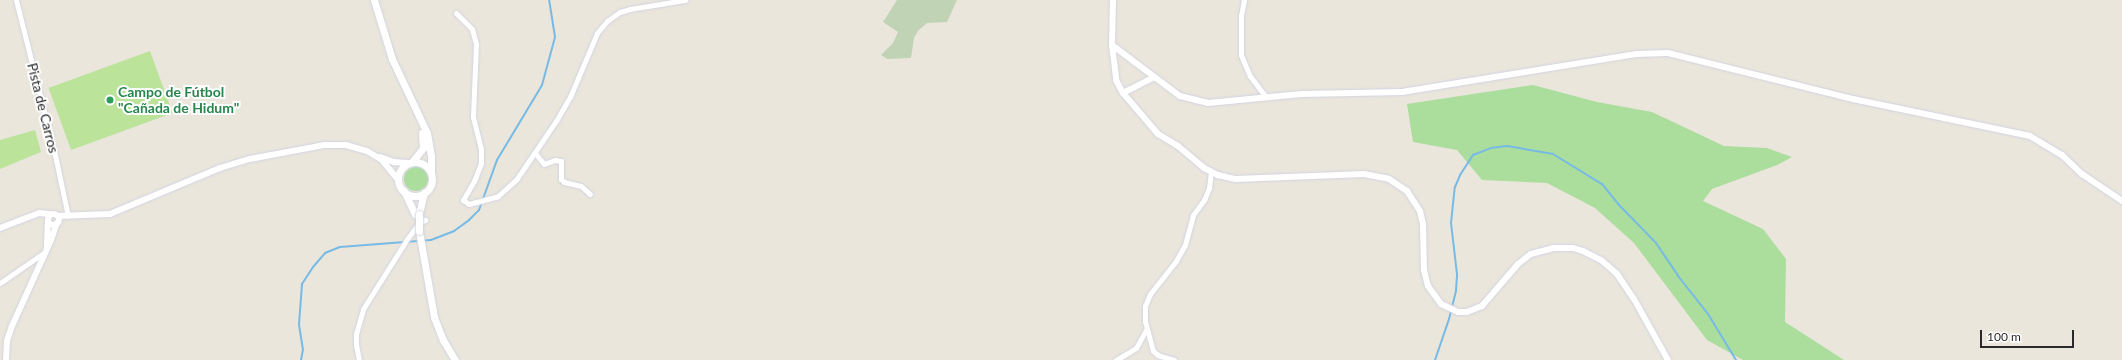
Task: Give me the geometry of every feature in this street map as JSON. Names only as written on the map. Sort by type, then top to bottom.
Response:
[{"type":"main road","points":[[374,0],[392,59],[419,119],[423,134],[422,148],[410,163],[402,169],[399,181],[417,215],[434,317],[443,340],[456,360]]},
{"type":"main road","points":[[417,215],[424,193],[432,183],[429,143],[423,124],[419,119]]},
{"type":"main road","points":[[410,163],[421,162],[431,171]]},
{"type":"main road","points":[[404,191],[416,195],[424,193]]},
{"type":"street","name":"Pista de Carros","points":[[16,0],[55,155],[68,216]]},
{"type":"street","points":[[456,13],[466,21],[472,29],[476,44],[473,117],[480,137],[480,163],[474,181],[463,200],[466,203],[476,203],[492,199],[508,189],[535,153],[570,96],[597,34],[607,22],[620,12],[630,9],[685,0]]},
{"type":"street","points":[[1114,0],[1112,45],[1116,80],[1123,93],[1158,134],[1178,146],[1197,163],[1211,172],[1228,177],[1250,179],[1364,174],[1381,176],[1393,181],[1407,191],[1417,204],[1423,224],[1423,260],[1426,278],[1436,299],[1449,309],[1458,312],[1467,312],[1482,306],[1518,264],[1531,254],[1552,248],[1573,248],[1593,255],[1617,274],[1634,299],[1668,360]]},
{"type":"street","points":[[1244,0],[1241,14],[1242,55],[1250,76],[1266,97]]},
{"type":"street","points":[[1112,45],[1180,96],[1199,102],[1218,103],[1302,94],[1402,92],[1636,54],[1668,53],[1853,99],[2030,136],[2062,156],[2082,174],[2122,201]]},
{"type":"street","points":[[1123,93],[1154,77]]},
{"type":"street","points":[[0,228],[39,213],[48,219],[52,224],[57,220],[68,216],[98,216],[115,213],[220,168],[272,154],[335,144],[357,148],[394,162],[410,163]]},
{"type":"street","points":[[535,153],[544,164],[559,160],[562,165],[561,179],[564,182],[581,186],[590,194]]},
{"type":"street","points":[[377,156],[387,165],[399,181]]},
{"type":"street","points":[[1174,360],[1158,355],[1153,351],[1144,313],[1145,306],[1150,294],[1176,261],[1185,245],[1193,215],[1204,200],[1209,188],[1211,172]]},
{"type":"street","points":[[6,360],[7,341],[12,326],[46,250],[57,220],[55,213],[48,219],[46,250]]},
{"type":"street","points":[[359,360],[356,339],[361,315],[370,297],[406,239],[419,223],[426,220]]},
{"type":"street","points":[[0,283],[46,250]]},
{"type":"street","points":[[1116,360],[1136,348],[1147,329]]},
{"type":"green space","points":[[897,0],[957,0],[947,22],[927,23],[918,31],[914,38],[911,58],[887,59],[881,55],[893,43],[898,32],[883,22]]},
{"type":"green space","name":"Campo de Fútbol \"Cañada de Hidum\"","points":[[150,51],[173,113],[71,150],[49,88]]},
{"type":"green space","points":[[1533,85],[1597,102],[1652,112],[1724,146],[1767,148],[1792,157],[1777,165],[1712,189],[1703,201],[1763,229],[1786,259],[1785,322],[1844,360],[1743,360],[1707,340],[1634,243],[1595,208],[1547,183],[1482,180],[1457,150],[1413,142],[1407,104]]},
{"type":"green space","points":[[35,130],[41,152],[0,169],[0,140]]},
{"type":"green space","points":[[416,167],[425,170],[428,179],[425,188],[416,191],[407,188],[404,179],[407,170]]},
{"type":"waterway","points":[[301,360],[303,350],[299,324],[302,284],[313,267],[325,253],[340,247],[431,240],[454,231],[469,220],[479,210],[497,160],[542,85],[555,37],[549,0]]},
{"type":"waterway","points":[[1435,360],[1449,319],[1456,290],[1457,274],[1451,223],[1455,187],[1460,175],[1473,155],[1491,148],[1507,146],[1553,154],[1602,184],[1618,204],[1656,243],[1678,276],[1708,314],[1736,360]]},
{"type":"place","name":"Campo de Fútbol \"Cañada de Hidum\"","points":[[110,100]]}]
